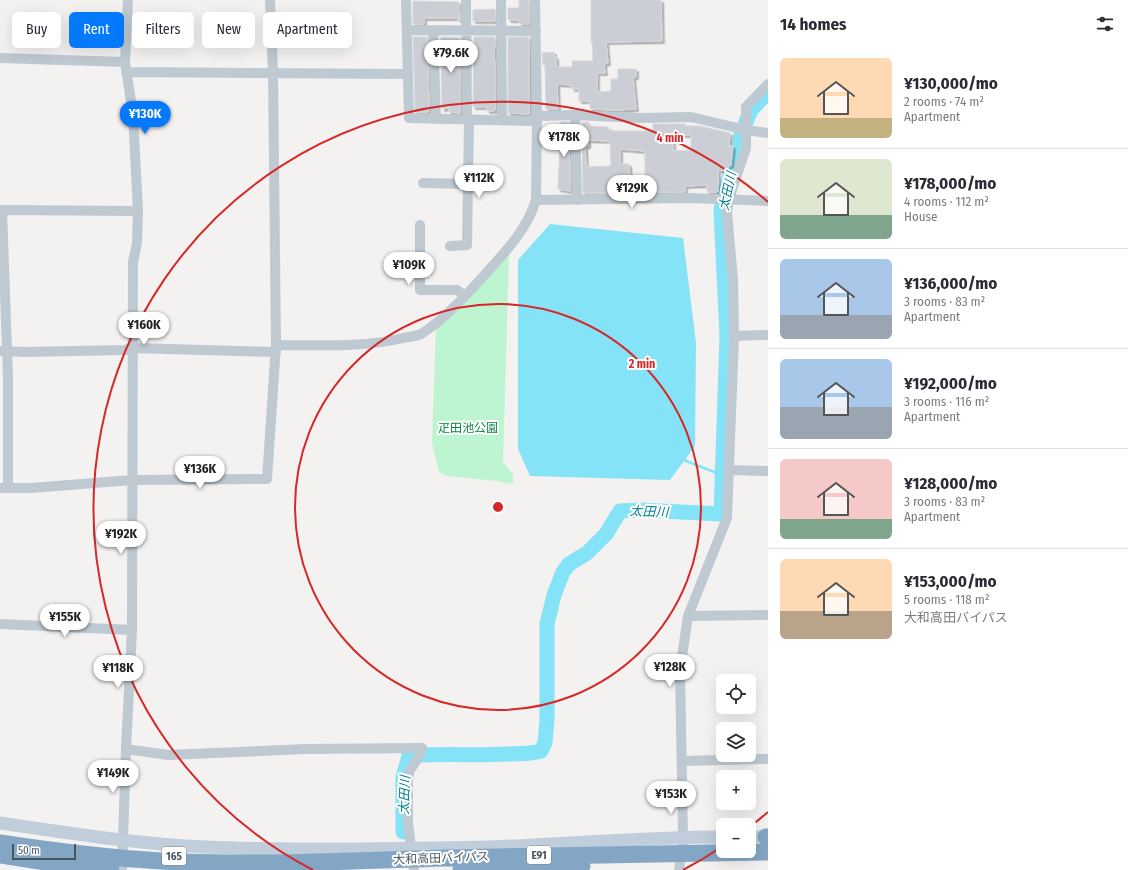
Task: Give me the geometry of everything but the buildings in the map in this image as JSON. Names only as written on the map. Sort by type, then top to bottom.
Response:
[{"type":"highway","name":"165","points":[[0,832],[108,850],[199,858],[309,862]]},
{"type":"highway","name":"大和高田バイパス","points":[[0,843],[43,850],[162,861],[253,863],[585,854],[764,840]]},
{"type":"highway","points":[[0,855],[64,865],[111,870]]},
{"type":"highway","name":"大和高田バイパス","points":[[461,870],[585,866],[768,864]]},
{"type":"street","points":[[122,870],[132,630],[134,262],[138,211],[133,115],[126,67],[128,0]]},
{"type":"street","points":[[138,211],[1,210],[4,351],[4,487],[31,488],[132,480],[267,479],[276,348],[273,73],[270,0]]},
{"type":"street","points":[[406,0],[409,118],[532,121],[537,116],[575,115],[639,118],[691,117],[746,130],[768,133]]},
{"type":"street","points":[[450,246],[467,245],[468,119],[466,0]]},
{"type":"street","points":[[501,0],[502,120]]},
{"type":"street","points":[[4,351],[33,352],[124,350],[133,348],[276,348],[385,342],[419,334],[436,322],[465,296],[508,249],[524,227],[532,212],[536,200],[537,116],[535,0]]},
{"type":"street","points":[[406,30],[536,31]]},
{"type":"street","points":[[433,30],[436,119]]},
{"type":"street","points":[[0,58],[126,67],[273,73],[408,74]]},
{"type":"street","points":[[679,870],[683,837],[680,670],[688,616],[727,518],[734,336],[733,280],[726,212],[746,148],[746,107],[768,84]]},
{"type":"street","points":[[575,115],[577,200]]},
{"type":"street","points":[[423,183],[468,184]]},
{"type":"street","points":[[536,200],[577,200],[602,198],[729,199],[768,201]]},
{"type":"street","points":[[420,225],[420,290],[457,290],[465,296]]},
{"type":"street","points":[[734,336],[768,336]]},
{"type":"street","points":[[729,470],[768,471]]},
{"type":"street","points":[[688,616],[768,615]]},
{"type":"street","points":[[0,624],[132,630]]},
{"type":"street","points":[[126,749],[168,755],[306,749],[422,748],[410,770],[408,778],[408,823],[414,870]]},
{"type":"street","points":[[682,762],[768,759]]},
{"type":"street","points":[[0,822],[123,839],[206,847],[276,849],[491,846],[683,837],[716,837]]},
{"type":"green space","name":"疋田池公園","points":[[509,254],[503,462],[513,474],[513,484],[447,476],[439,472],[432,443],[436,326]]},
{"type":"water","points":[[550,224],[683,238],[696,343],[695,446],[670,480],[530,476],[518,449],[518,260]]},
{"type":"waterway","name":"太田川","points":[[403,832],[403,777],[409,756],[520,754],[541,751],[545,743],[547,720],[547,624],[554,595],[563,572],[569,564],[587,553],[606,534],[620,511],[640,510],[721,514],[727,336],[721,211],[724,194],[740,144],[741,134],[751,110],[768,92]]},
{"type":"waterway","points":[[683,458],[686,461],[722,475],[726,475]]}]
